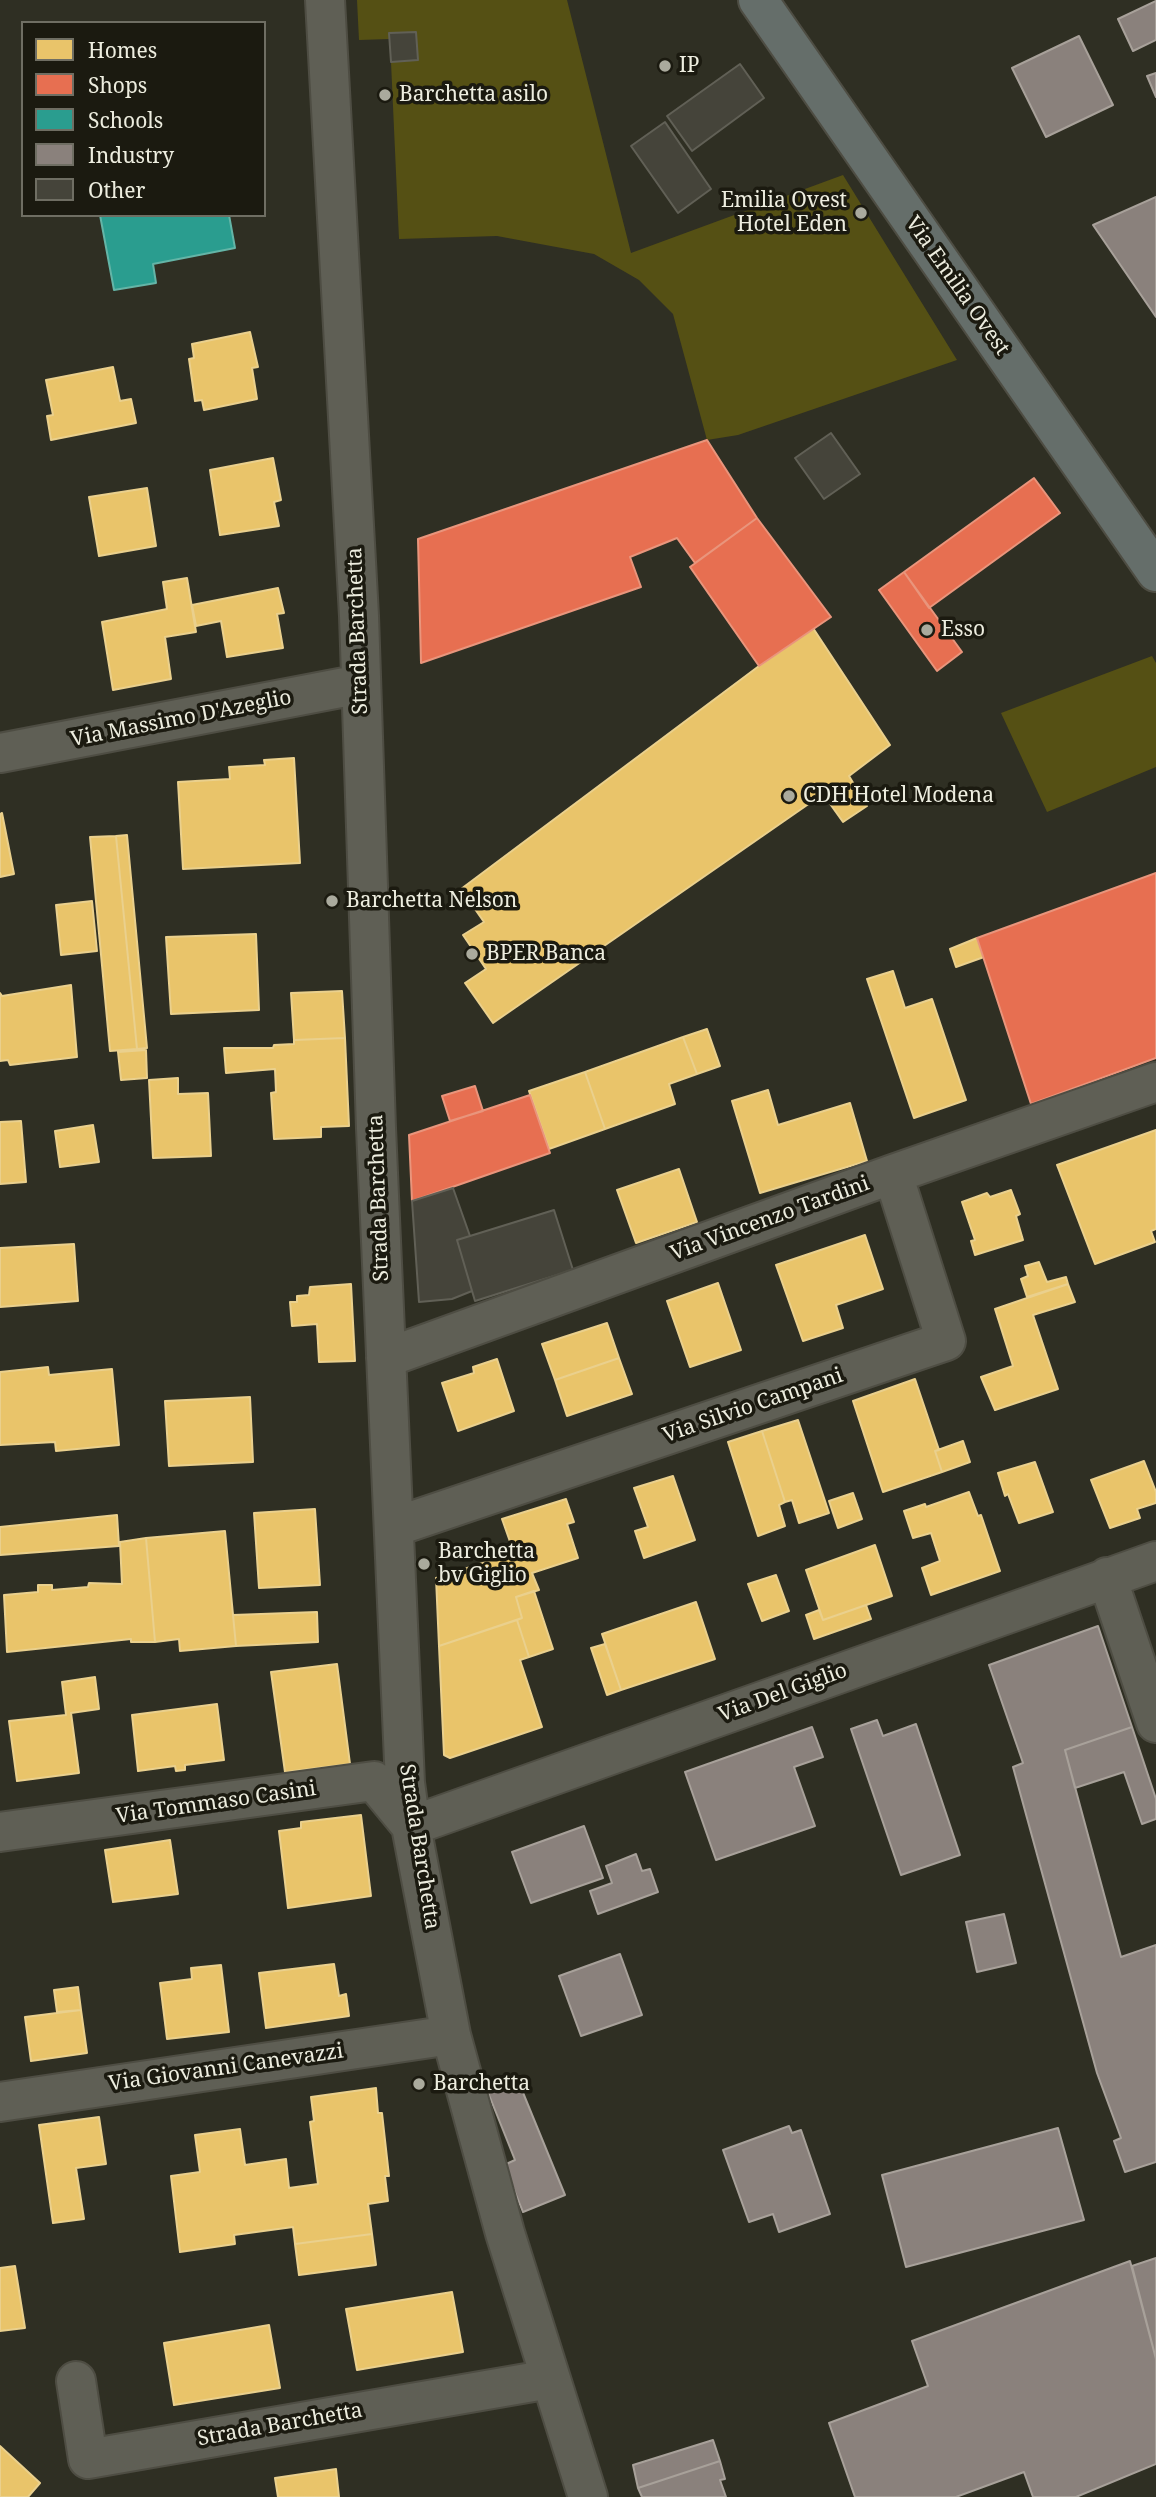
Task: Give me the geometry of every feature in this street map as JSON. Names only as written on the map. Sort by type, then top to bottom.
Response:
[{"type":"main road","name":"Via Emilia Ovest","points":[[758,0],[1156,572]]},
{"type":"street","name":"Strada Barchetta","points":[[325,0],[361,684],[405,1783],[451,2035],[505,2233],[588,2497]]},
{"type":"street","name":"Via Massimo D'Azeglio","points":[[0,753],[361,684]]},
{"type":"street","name":"Via Vincenzo Tardini","points":[[386,1358],[893,1174],[1156,1082]]},
{"type":"street","name":"Via Silvio Campani","points":[[394,1527],[946,1341],[893,1174]]},
{"type":"street","name":"Via Del Giglio","points":[[411,1826],[1156,1561]]},
{"type":"street","points":[[1107,1577],[1156,1723]]},
{"type":"street","name":"Via Tommaso Casini","points":[[0,1832],[374,1782],[411,1826]]},
{"type":"street","name":"Via Giovanni Canevazzi","points":[[0,2102],[451,2035]]},
{"type":"street","name":"Strada Barchetta","points":[[76,2381],[88,2459],[550,2379]]},
{"type":"shaded area","points":[[357,0],[567,0],[631,253],[843,175],[957,360],[738,435],[707,440],[673,314],[639,280],[594,254],[497,236],[399,239],[391,62],[418,60],[389,33],[389,39],[359,40]]},
{"type":"shaded area","points":[[1152,656],[1156,663],[1156,767],[1047,812],[1001,713]]},
{"type":"building: Homes","points":[[250,332],[258,367],[252,368],[257,399],[204,410],[202,400],[195,401],[189,359],[194,358],[192,344]]},
{"type":"building: Homes","points":[[113,367],[120,401],[131,399],[136,423],[51,440],[47,416],[53,415],[46,380]]},
{"type":"building: Homes","points":[[273,458],[281,500],[274,502],[279,526],[220,535],[210,470]]},
{"type":"building: Homes","points":[[147,488],[156,546],[99,556],[89,497]]},
{"type":"building: Homes","points":[[187,578],[196,632],[165,637],[171,679],[113,690],[102,622],[167,609],[163,582]]},
{"type":"building: Homes","points":[[278,588],[284,613],[277,614],[283,648],[227,657],[221,621],[196,626],[192,605]]},
{"type":"building: Homes","points":[[813,628],[890,745],[849,776],[867,806],[843,822],[823,794],[493,1023],[465,983],[486,969],[463,935],[484,922],[461,889]]},
{"type":"building: Homes","points":[[294,758],[300,863],[183,869],[178,782],[230,779],[229,767],[265,765],[264,760]]},
{"type":"building: Homes","points":[[2,813],[14,874],[0,877],[0,814]]},
{"type":"building: Homes","points":[[127,835],[147,1048],[137,1049],[116,836]]},
{"type":"building: Homes","points":[[116,836],[137,1049],[110,1051],[90,837]]},
{"type":"building: Homes","points":[[92,901],[97,951],[61,955],[56,905]]},
{"type":"building: Homes","points":[[256,934],[259,1010],[171,1014],[166,937]]},
{"type":"building: Homes","points":[[977,938],[984,957],[956,967],[950,949]]},
{"type":"building: Homes","points":[[893,971],[905,1008],[932,999],[966,1100],[914,1118],[867,979]]},
{"type":"building: Homes","points":[[71,985],[77,1057],[10,1065],[8,1060],[0,1061],[0,993],[2,996]]},
{"type":"building: Homes","points":[[342,991],[345,1038],[294,1040],[291,993]]},
{"type":"building: Homes","points":[[707,1029],[720,1066],[697,1074],[683,1037]]},
{"type":"building: Homes","points":[[683,1037],[697,1074],[669,1084],[675,1104],[605,1129],[585,1072]]},
{"type":"building: Homes","points":[[345,1038],[349,1126],[321,1127],[321,1137],[274,1139],[271,1093],[276,1092],[275,1069],[226,1073],[224,1048],[273,1048],[274,1045],[294,1044],[294,1040]]},
{"type":"building: Homes","points":[[146,1050],[147,1078],[121,1080],[118,1052]]},
{"type":"building: Homes","points":[[585,1072],[605,1129],[549,1149],[529,1091]]},
{"type":"building: Homes","points":[[178,1078],[178,1094],[208,1093],[211,1156],[153,1158],[149,1080]]},
{"type":"building: Homes","points":[[768,1090],[778,1125],[850,1103],[867,1161],[760,1193],[732,1101]]},
{"type":"building: Homes","points":[[21,1121],[26,1182],[0,1184],[0,1122]]},
{"type":"building: Homes","points":[[93,1125],[99,1162],[60,1167],[55,1131]]},
{"type":"building: Homes","points":[[1156,1130],[1156,1229],[1151,1231],[1155,1242],[1095,1264],[1057,1165]]},
{"type":"building: Homes","points":[[679,1169],[697,1222],[636,1243],[617,1190]]},
{"type":"building: Homes","points":[[1011,1190],[1020,1214],[1016,1216],[1023,1240],[975,1255],[971,1241],[975,1240],[962,1202],[987,1193],[990,1197]]},
{"type":"building: Homes","points":[[865,1235],[883,1289],[836,1305],[843,1328],[803,1341],[776,1265]]},
{"type":"building: Homes","points":[[74,1244],[78,1301],[0,1307],[0,1248]]},
{"type":"building: Homes","points":[[1039,1262],[1047,1282],[1066,1277],[1068,1284],[1027,1297],[1021,1279],[1028,1276],[1025,1266]]},
{"type":"building: Homes","points":[[718,1283],[741,1350],[690,1367],[667,1301]]},
{"type":"building: Homes","points":[[351,1284],[355,1361],[319,1362],[317,1324],[292,1326],[290,1302],[297,1302],[297,1296],[309,1295],[310,1287]]},
{"type":"building: Homes","points":[[1068,1284],[1075,1302],[1033,1315],[1058,1389],[995,1410],[981,1377],[1013,1366],[995,1309]]},
{"type":"building: Homes","points":[[607,1323],[619,1358],[555,1380],[542,1344]]},
{"type":"building: Homes","points":[[619,1358],[632,1394],[567,1416],[555,1380]]},
{"type":"building: Homes","points":[[497,1359],[514,1411],[458,1431],[442,1383],[474,1373],[473,1367]]},
{"type":"building: Homes","points":[[48,1367],[49,1375],[112,1369],[119,1445],[56,1451],[55,1442],[0,1445],[0,1372]]},
{"type":"building: Homes","points":[[915,1379],[939,1450],[935,1451],[942,1472],[883,1492],[853,1401]]},
{"type":"building: Homes","points":[[250,1397],[253,1462],[169,1466],[165,1401]]},
{"type":"building: Homes","points":[[798,1420],[829,1513],[799,1523],[792,1500],[785,1502],[762,1431]]},
{"type":"building: Homes","points":[[762,1431],[785,1502],[779,1505],[785,1526],[758,1536],[728,1442]]},
{"type":"building: Homes","points":[[963,1441],[970,1462],[942,1472],[935,1451]]},
{"type":"building: Homes","points":[[1144,1461],[1156,1492],[1156,1503],[1137,1509],[1140,1518],[1110,1528],[1091,1480]]},
{"type":"building: Homes","points":[[1035,1462],[1053,1512],[1019,1523],[1008,1494],[1005,1496],[998,1473]]},
{"type":"building: Homes","points":[[673,1476],[695,1540],[644,1558],[635,1531],[648,1527],[634,1488]]},
{"type":"building: Homes","points":[[969,1492],[978,1516],[981,1515],[1000,1571],[931,1595],[922,1568],[940,1561],[931,1533],[913,1538],[904,1511],[925,1504],[926,1507]]},
{"type":"building: Homes","points":[[853,1493],[862,1519],[838,1528],[829,1501]]},
{"type":"building: Homes","points":[[566,1499],[574,1522],[567,1524],[578,1558],[532,1573],[539,1590],[516,1597],[522,1618],[439,1646],[436,1578],[514,1553],[502,1519]]},
{"type":"building: Homes","points":[[315,1509],[320,1585],[259,1588],[254,1513]]},
{"type":"building: Homes","points":[[117,1515],[119,1546],[0,1555],[0,1527]]},
{"type":"building: Homes","points":[[225,1531],[236,1646],[180,1651],[179,1639],[155,1642],[146,1538]]},
{"type":"building: Homes","points":[[146,1538],[155,1642],[131,1642],[131,1639],[7,1652],[4,1595],[38,1592],[38,1585],[52,1585],[52,1590],[88,1587],[89,1583],[122,1584],[120,1542]]},
{"type":"building: Homes","points":[[875,1545],[892,1596],[823,1620],[806,1570]]},
{"type":"building: Homes","points":[[776,1575],[789,1611],[762,1621],[748,1584]]},
{"type":"building: Homes","points":[[534,1591],[553,1649],[529,1657],[517,1620],[522,1618],[516,1597]]},
{"type":"building: Homes","points":[[696,1602],[715,1659],[621,1690],[602,1634]]},
{"type":"building: Homes","points":[[866,1605],[871,1619],[814,1639],[806,1615],[819,1610],[823,1620]]},
{"type":"building: Homes","points":[[317,1612],[318,1642],[236,1646],[233,1615]]},
{"type":"building: Homes","points":[[517,1620],[529,1657],[520,1660],[542,1727],[450,1758],[444,1755],[439,1646]]},
{"type":"building: Homes","points":[[605,1644],[621,1690],[607,1695],[591,1648]]},
{"type":"building: Homes","points":[[337,1664],[350,1764],[285,1772],[271,1672]]},
{"type":"building: Homes","points":[[95,1677],[99,1709],[71,1713],[79,1773],[17,1781],[9,1721],[66,1715],[62,1682]]},
{"type":"building: Homes","points":[[217,1704],[224,1760],[185,1765],[185,1770],[176,1771],[175,1766],[138,1771],[132,1715]]},
{"type":"building: Homes","points":[[361,1815],[371,1896],[288,1908],[279,1831],[301,1828],[301,1822]]},
{"type":"building: Homes","points":[[170,1840],[178,1894],[113,1902],[105,1850]]},
{"type":"building: Homes","points":[[334,1964],[339,1996],[346,1994],[349,2016],[266,2028],[259,1973]]},
{"type":"building: Homes","points":[[221,1965],[229,2032],[167,2039],[160,1983],[192,1979],[191,1968]]},
{"type":"building: Homes","points":[[78,1987],[81,2010],[57,2012],[54,1990]]},
{"type":"building: Homes","points":[[81,2010],[87,2053],[31,2061],[25,2017]]},
{"type":"building: Homes","points":[[376,2088],[378,2113],[382,2113],[389,2176],[385,2176],[388,2201],[368,2204],[372,2234],[295,2244],[293,2227],[234,2235],[235,2244],[180,2252],[171,2176],[200,2172],[195,2135],[240,2129],[245,2165],[286,2159],[289,2188],[318,2184],[310,2122],[314,2121],[311,2097]]},
{"type":"building: Homes","points":[[99,2117],[106,2164],[76,2168],[84,2219],[53,2223],[39,2125]]},
{"type":"building: Homes","points":[[372,2234],[376,2265],[299,2275],[295,2244]]},
{"type":"building: Homes","points":[[15,2266],[25,2328],[0,2331],[0,2268]]},
{"type":"building: Homes","points":[[452,2292],[463,2352],[357,2370],[346,2309]]},
{"type":"building: Homes","points":[[269,2325],[280,2388],[174,2405],[164,2343]]},
{"type":"building: Homes","points":[[0,2446],[40,2483],[28,2497],[0,2497]]},
{"type":"building: Homes","points":[[336,2469],[339,2497],[278,2497],[275,2478]]},
{"type":"building: Shops","points":[[707,440],[757,518],[695,563],[677,538],[630,557],[641,587],[421,663],[418,539]]},
{"type":"building: Shops","points":[[1034,478],[1060,513],[929,608],[904,572]]},
{"type":"building: Shops","points":[[757,518],[831,617],[759,666],[690,567]]},
{"type":"building: Shops","name":"Esso","points":[[904,572],[962,652],[937,671],[879,590]]},
{"type":"building: Shops","points":[[1156,873],[1156,1058],[1031,1104],[977,938]]},
{"type":"building: Shops","points":[[475,1086],[483,1111],[450,1121],[442,1096]]},
{"type":"building: Shops","points":[[530,1095],[550,1153],[412,1201],[409,1135]]},
{"type":"building: Schools","points":[[100,217],[229,217],[235,248],[153,264],[156,283],[114,290]]},
{"type":"building: Industry","points":[[1156,1],[1156,40],[1133,51],[1118,19]]},
{"type":"building: Industry","points":[[1079,36],[1113,105],[1046,137],[1012,68]]},
{"type":"building: Industry","points":[[1156,73],[1156,97],[1147,76]]},
{"type":"building: Industry","points":[[1156,197],[1156,317],[1093,225]]},
{"type":"building: Industry","points":[[1098,1626],[1132,1727],[1065,1750],[1121,1957],[1156,1945],[1156,2162],[1125,2172],[1114,2141],[1121,2138],[1097,2073],[1013,1767],[1023,1763],[989,1665]]},
{"type":"building: Industry","points":[[877,1720],[883,1736],[916,1724],[960,1855],[901,1875],[851,1729]]},
{"type":"building: Industry","points":[[812,1727],[823,1757],[794,1767],[815,1826],[716,1860],[685,1772]]},
{"type":"building: Industry","points":[[1132,1727],[1156,1799],[1156,1819],[1142,1824],[1124,1772],[1075,1788],[1065,1750]]},
{"type":"building: Industry","points":[[584,1826],[603,1878],[531,1903],[512,1852]]},
{"type":"building: Industry","points":[[636,1854],[642,1871],[650,1869],[658,1892],[598,1914],[590,1891],[612,1883],[606,1866]]},
{"type":"building: Industry","points":[[1004,1914],[1016,1963],[977,1972],[966,1922]]},
{"type":"building: Industry","points":[[620,1954],[642,2015],[581,2036],[559,1976]]},
{"type":"building: Industry","points":[[517,2078],[565,2195],[523,2212],[504,2165],[515,2160],[487,2090]]},
{"type":"building: Industry","points":[[789,2126],[792,2133],[801,2130],[830,2214],[779,2232],[773,2214],[749,2222],[723,2150]]},
{"type":"building: Industry","points":[[1058,2128],[1084,2220],[906,2267],[882,2175]]},
{"type":"building: Industry","points":[[1156,2258],[1156,2359],[1132,2266]]},
{"type":"building: Industry","points":[[1130,2261],[1156,2359],[1156,2464],[1076,2497],[1033,2497],[1024,2472],[956,2497],[855,2497],[829,2423],[928,2386],[912,2341]]},
{"type":"building: Industry","points":[[713,2440],[720,2461],[638,2488],[633,2465]]},
{"type":"building: Industry","points":[[720,2461],[725,2479],[720,2480],[726,2497],[642,2497],[638,2488]]},
{"type":"building: Other","points":[[416,32],[418,60],[391,62],[389,33]]},
{"type":"building: Other","points":[[740,64],[764,98],[692,151],[667,116]]},
{"type":"building: Other","points":[[665,122],[711,189],[678,213],[631,146]]},
{"type":"building: Other","points":[[831,433],[860,474],[824,499],[795,458]]},
{"type":"building: Other","points":[[453,1188],[470,1236],[457,1240],[472,1291],[452,1299],[419,1302],[412,1201]]},
{"type":"building: Other","points":[[554,1210],[573,1270],[475,1301],[457,1240]]},
{"type":"place","name":"IP","points":[[665,66]]},
{"type":"place","name":"Barchetta asilo","points":[[385,95]]},
{"type":"place","name":"Emilia Ovest Hotel Eden","points":[[861,213]]},
{"type":"place","name":"Esso","points":[[927,630]]},
{"type":"place","name":"CDH Hotel Modena","points":[[789,796]]},
{"type":"place","name":"Barchetta Nelson","points":[[332,901]]},
{"type":"place","name":"BPER Banca","points":[[472,954]]},
{"type":"place","name":"Barchetta bv Giglio","points":[[424,1564]]},
{"type":"place","name":"Barchetta","points":[[419,2084]]}]
